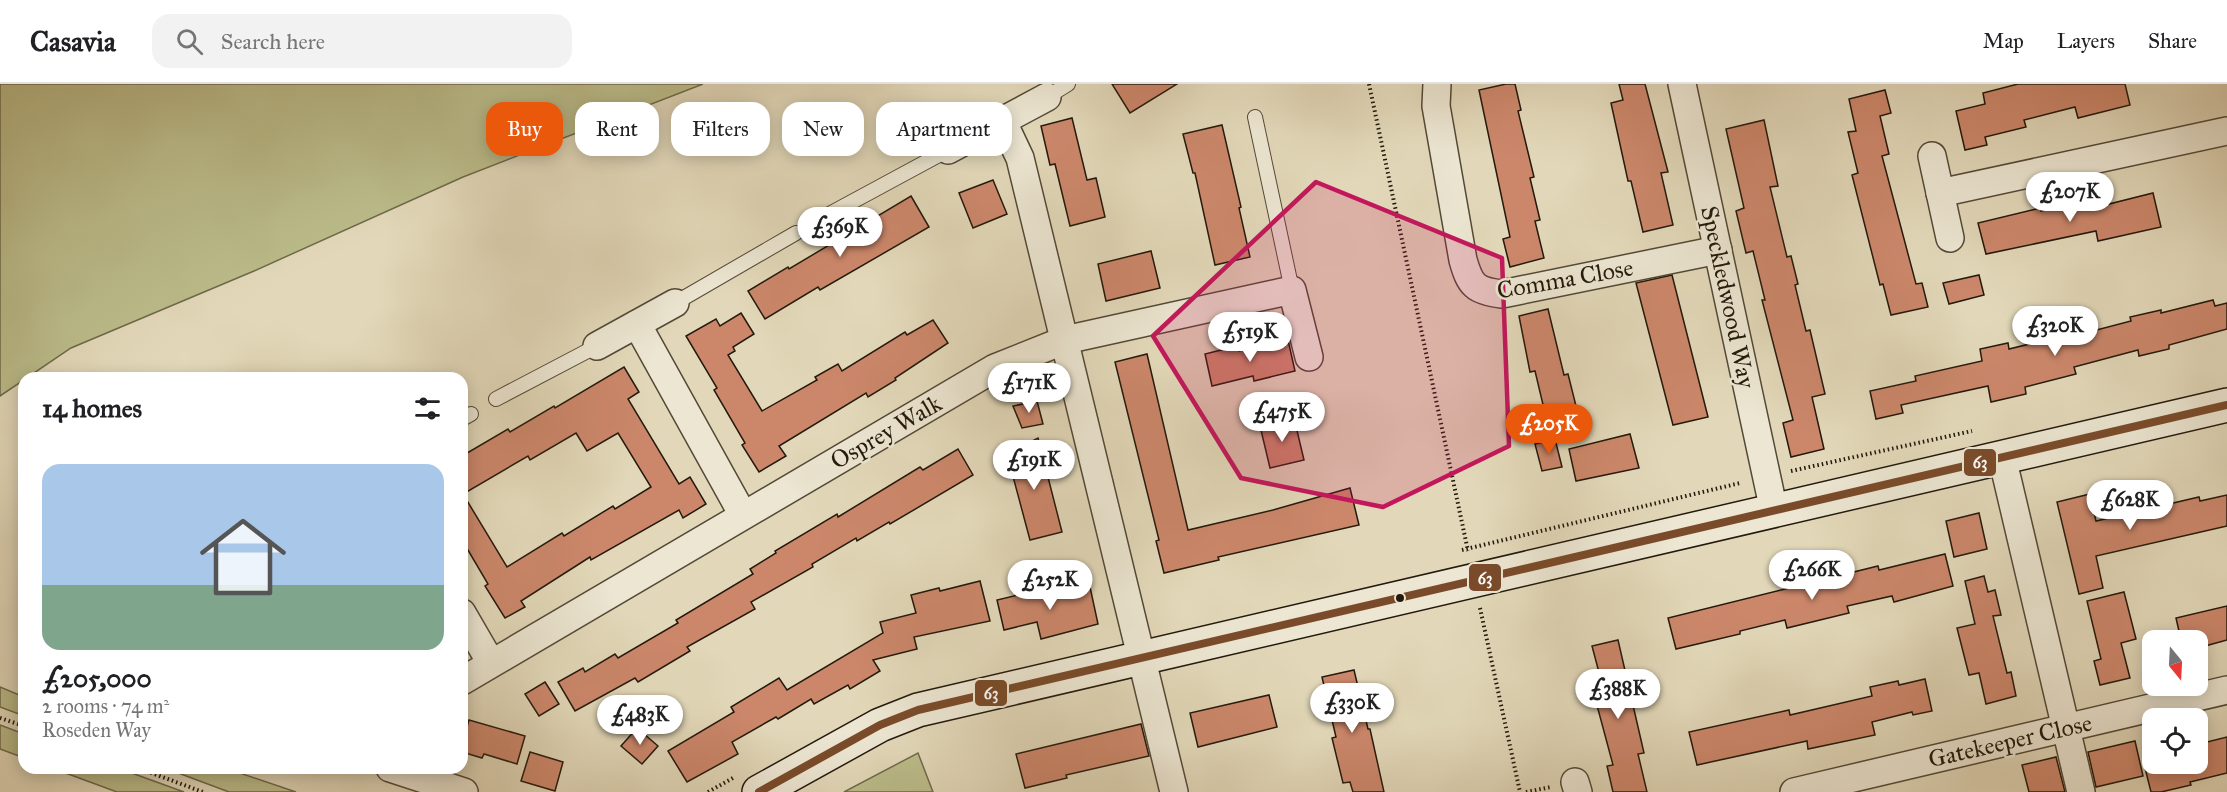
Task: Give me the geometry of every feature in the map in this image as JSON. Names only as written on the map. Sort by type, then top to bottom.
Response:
[{"type":"street","name":"Comma Close","points":[[1437,84],[1436,106],[1463,260],[1468,279],[1484,292],[1502,294],[1718,250]]},
{"type":"street","name":"Speckledwood Way","points":[[1683,84],[1774,511]]},
{"type":"street","points":[[1012,117],[1057,91]]},
{"type":"street","points":[[1940,193],[2227,131]]},
{"type":"street","points":[[1012,141],[1020,158],[1174,792]]},
{"type":"street","points":[[1932,156],[1950,238]]},
{"type":"street","points":[[1292,290],[1309,357]]},
{"type":"street","name":"Osprey Walk","points":[[468,677],[995,369],[1065,340],[1292,290]]},
{"type":"street","points":[[597,346],[675,303]]},
{"type":"street","points":[[637,324],[743,515]]},
{"type":"street","points":[[759,792],[880,725],[918,710],[2227,405]]},
{"type":"street","points":[[2002,457],[2081,792]]},
{"type":"street","points":[[468,623],[491,663]]},
{"type":"street","name":"Gatekeeper Close","points":[[1794,792],[2227,690]]},
{"type":"street","points":[[422,774],[464,792]]},
{"type":"lane","points":[[1255,117],[1292,290]]},
{"type":"lane","points":[[811,224],[937,156]]},
{"type":"lane","points":[[675,303],[796,233]]},
{"type":"lane","points":[[496,399],[597,346]]},
{"type":"path","points":[[1369,84],[1520,792]]},
{"type":"path","points":[[0,718],[18,724]]},
{"type":"path","points":[[154,774],[203,792]]},
{"type":"highlighted area","points":[[1316,182],[1502,258],[1509,446],[1383,507],[1241,478],[1153,336]]},
{"type":"green space","points":[[0,84],[703,84],[657,102],[575,102],[575,134],[563,138],[563,102],[486,102],[486,156],[517,156],[463,177],[254,271],[71,348],[36,372],[18,372],[18,384],[0,396]]},
{"type":"green space","points":[[0,687],[18,694],[18,714],[0,707]]},
{"type":"green space","points":[[0,725],[18,732],[18,756],[0,749]]},
{"type":"green space","points":[[918,753],[933,792],[844,792]]},
{"type":"green space","points":[[68,774],[134,774],[184,792],[117,792]]},
{"type":"green space","points":[[181,774],[243,774],[296,792],[229,792]]},
{"type":"building","points":[[1112,84],[1177,84],[1130,113]]},
{"type":"building","points":[[1515,84],[1521,110],[1518,111],[1534,177],[1530,178],[1540,220],[1535,221],[1544,258],[1510,267],[1503,239],[1510,237],[1479,90]]},
{"type":"building","points":[[1619,84],[1645,84],[1668,172],[1661,173],[1673,225],[1643,232],[1631,181],[1628,181],[1611,103],[1623,100]]},
{"type":"building","points":[[2018,84],[2125,84],[2130,105],[2078,118],[2075,107],[2024,120],[2026,127],[1985,137],[1987,145],[1965,150],[1956,111],[1985,104],[1983,93]]},
{"type":"building","points":[[1885,90],[1891,113],[1880,116],[1889,154],[1882,156],[1916,284],[1922,283],[1928,307],[1891,315],[1883,284],[1880,285],[1852,175],[1858,173],[1848,132],[1856,131],[1849,99]]},
{"type":"building","points":[[1072,118],[1087,180],[1096,178],[1105,217],[1070,226],[1055,164],[1050,165],[1041,126]]},
{"type":"building","points":[[1764,120],[1778,186],[1770,187],[1787,257],[1791,256],[1806,331],[1810,330],[1825,394],[1812,397],[1824,449],[1791,457],[1783,423],[1793,420],[1762,300],[1765,300],[1753,251],[1746,253],[1736,211],[1744,208],[1726,129]]},
{"type":"building","points":[[1222,125],[1250,257],[1215,265],[1195,173],[1193,173],[1183,134]]},
{"type":"building","points":[[993,180],[1007,214],[973,228],[959,193]]},
{"type":"building","points":[[2153,193],[2161,227],[2098,241],[2096,231],[1986,254],[1978,223],[2040,208],[2041,211],[2082,201],[2085,210]]},
{"type":"building","points":[[911,196],[929,227],[820,290],[818,287],[765,319],[748,291]]},
{"type":"building","points":[[1151,251],[1160,288],[1106,301],[1098,264]]},
{"type":"building","points":[[1672,275],[1708,417],[1673,425],[1636,283]]},
{"type":"building","points":[[1979,275],[1984,295],[1949,304],[1943,283]]},
{"type":"building","points":[[2213,300],[2215,306],[2227,303],[2227,329],[2169,345],[2169,349],[2139,356],[2138,350],[2074,367],[2076,374],[2025,387],[2026,394],[1991,402],[1988,386],[1901,405],[1903,413],[1876,419],[1870,391],[1916,381],[1915,376],[1982,361],[1980,349],[2008,343],[2009,349],[2066,335],[2066,338],[2131,321],[2130,317],[2161,310],[2161,313]]},
{"type":"building","points":[[1548,309],[1564,375],[1568,374],[1576,406],[1545,413],[1535,371],[1530,372],[1519,316]]},
{"type":"building","points":[[741,313],[754,334],[733,347],[735,351],[728,355],[762,411],[817,380],[815,377],[838,364],[842,371],[905,332],[907,335],[933,320],[948,343],[895,378],[896,380],[868,397],[866,393],[779,446],[786,456],[759,472],[742,445],[745,443],[714,390],[717,388],[686,336],[716,319],[720,326]]},
{"type":"building","points":[[1288,340],[1295,371],[1254,381],[1253,376],[1212,386],[1205,354],[1237,346],[1239,351]]},
{"type":"building","points":[[1147,354],[1188,530],[1273,510],[1350,488],[1359,525],[1218,557],[1219,560],[1164,573],[1156,541],[1159,540],[1115,362]]},
{"type":"building","points":[[624,367],[639,392],[628,399],[679,484],[690,477],[706,504],[683,518],[679,510],[591,560],[590,557],[521,601],[525,607],[505,618],[485,586],[488,584],[468,550],[468,502],[507,567],[562,533],[564,536],[613,506],[615,509],[651,487],[618,433],[587,451],[576,433],[530,460],[528,456],[468,491],[468,452],[508,429],[510,432],[554,406],[555,408]]},
{"type":"building","points":[[1037,401],[1043,424],[1022,428],[1013,406]]},
{"type":"building","points":[[1294,418],[1304,460],[1270,468],[1260,426]]},
{"type":"building","points":[[1630,434],[1639,468],[1576,481],[1569,449]]},
{"type":"building","points":[[1038,438],[1062,532],[1030,540],[1007,454]]},
{"type":"building","points":[[1555,439],[1562,467],[1542,471],[1535,444]]},
{"type":"building","points":[[958,449],[973,475],[890,524],[889,522],[857,541],[856,538],[812,564],[813,567],[751,602],[755,609],[687,647],[690,651],[638,682],[635,678],[575,711],[558,682],[583,668],[585,672],[615,654],[618,658],[678,623],[676,620],[753,574],[750,569],[776,553],[775,551],[837,514],[838,517],[920,467],[923,470]]},
{"type":"building","points":[[2090,494],[2096,521],[2199,497],[2200,501],[2227,495],[2227,526],[2096,556],[2103,588],[2079,594],[2057,502]]},
{"type":"building","points":[[1979,513],[1987,549],[1954,557],[1946,521]]},
{"type":"building","points":[[1945,554],[1953,586],[1894,602],[1892,596],[1847,606],[1849,613],[1787,628],[1785,620],[1740,631],[1740,634],[1676,649],[1668,618],[1878,566],[1879,570]]},
{"type":"building","points":[[1984,576],[1988,592],[1995,590],[2001,615],[1993,616],[2007,673],[2011,672],[2016,696],[1986,704],[1979,673],[1969,675],[1957,628],[1975,624],[1965,581]]},
{"type":"building","points":[[980,581],[990,621],[914,637],[917,649],[873,660],[880,671],[850,689],[848,685],[814,704],[811,699],[732,742],[738,754],[687,782],[668,751],[734,712],[731,707],[779,678],[787,690],[883,633],[880,622],[916,613],[911,595],[939,588],[940,591]]},
{"type":"building","points":[[1056,583],[1059,594],[1090,587],[1098,624],[1041,639],[1037,622],[1004,630],[997,600],[1035,591]]},
{"type":"building","points":[[2124,592],[2136,639],[2121,643],[2130,678],[2100,685],[2094,661],[2101,659],[2087,601]]},
{"type":"building","points":[[2227,606],[2227,640],[2208,645],[2208,630],[2179,630],[2176,618]]},
{"type":"building","points":[[1618,640],[1644,753],[1638,754],[1647,792],[1613,792],[1607,766],[1613,765],[1591,683],[1601,680],[1592,646]]},
{"type":"building","points":[[1354,670],[1384,792],[1353,792],[1350,782],[1343,783],[1332,738],[1336,737],[1322,677]]},
{"type":"building","points":[[1925,679],[1932,711],[1913,715],[1912,712],[1872,722],[1875,735],[1808,749],[1807,741],[1697,765],[1689,732],[1789,710],[1790,715],[1872,696],[1870,687],[1898,681],[1899,685]]},
{"type":"building","points":[[545,682],[559,704],[539,716],[525,694]]},
{"type":"building","points":[[1269,695],[1277,727],[1198,747],[1190,713]]},
{"type":"building","points":[[469,720],[525,736],[517,764],[484,754],[482,758],[468,754]]},
{"type":"building","points":[[1141,724],[1149,756],[1066,775],[1067,778],[1025,788],[1016,754]]},
{"type":"building","points":[[637,728],[658,746],[642,764],[621,746]]},
{"type":"building","points":[[2227,737],[2227,773],[2190,782],[2191,785],[2151,792],[2146,774],[2208,774],[2208,742]]},
{"type":"building","points":[[2135,741],[2143,776],[2096,787],[2088,752]]},
{"type":"building","points":[[530,752],[563,762],[555,791],[521,781]]},
{"type":"building","points":[[2056,757],[2065,792],[2029,792],[2022,765]]},
{"type":"transit line","name":"63","points":[[759,792],[880,725],[918,710],[2227,405]]}]
